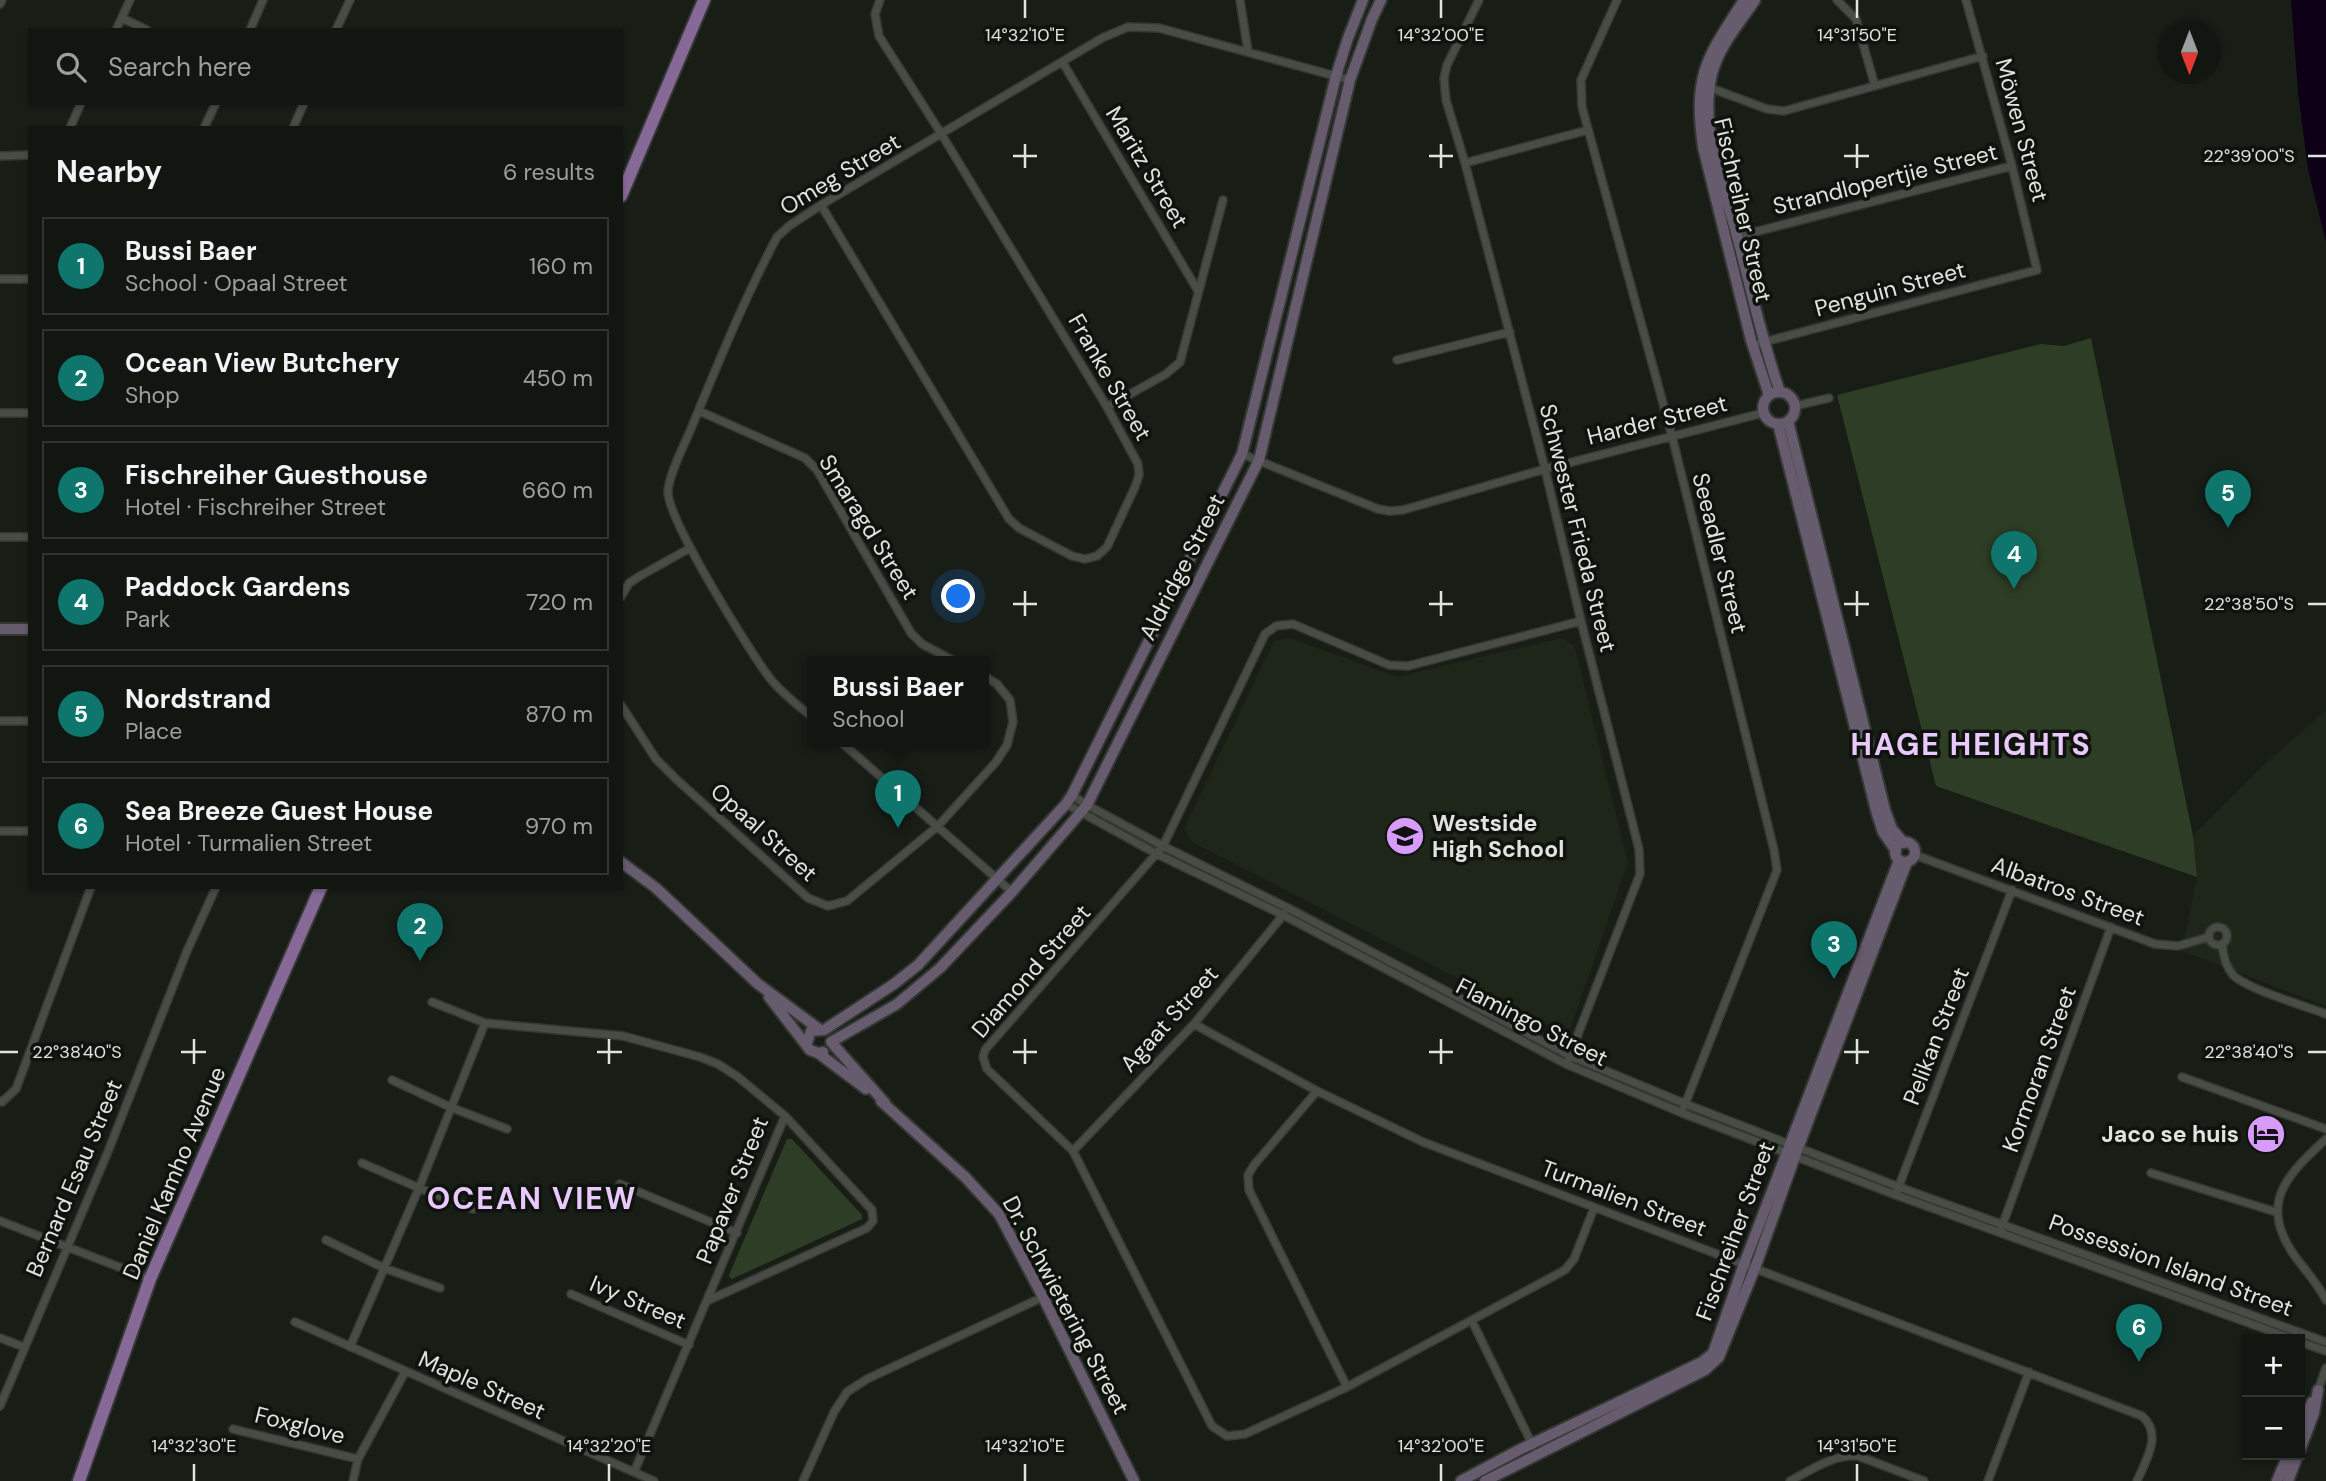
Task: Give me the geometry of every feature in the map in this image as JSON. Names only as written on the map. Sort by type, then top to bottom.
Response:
[{"type":"main road","points":[[623,191],[704,0]]},
{"type":"main road","name":"Daniel Kamho Avenue","points":[[79,1481],[150,1279],[320,889]]},
{"type":"street","points":[[117,28],[130,0]]},
{"type":"street","points":[[251,28],[263,0]]},
{"type":"street","points":[[337,28],[349,0]]},
{"type":"street","name":"Franke Street","points":[[821,205],[1009,519],[1019,528],[1072,556],[1085,559],[1097,556],[1107,547],[1139,475],[1138,464],[1107,407],[879,36],[875,14],[880,0]]},
{"type":"street","points":[[1240,0],[1248,51]]},
{"type":"street","name":"Aldridge Street","points":[[821,1029],[894,984],[918,965],[1069,799],[1241,454],[1336,76],[1363,0]]},
{"type":"street","name":"Aldridge Street","points":[[831,1042],[897,1004],[919,988],[1012,892],[1084,808],[1259,460],[1350,80],[1381,0]]},
{"type":"street","name":"Schwester Frieda Street","points":[[1479,0],[1447,65],[1444,78],[1446,100],[1510,332],[1639,849],[1640,873],[1566,1064]]},
{"type":"street","name":"Seeadler Street","points":[[1617,0],[1581,79],[1581,100],[1672,436],[1777,870],[1682,1113]]},
{"type":"street","name":"Fischreiher Street","points":[[1744,0],[1712,50],[1705,85],[1714,154],[1731,237],[1758,343],[1774,393]]},
{"type":"street","name":"Fischreiher Street","points":[[1705,85],[1718,57],[1755,0]]},
{"type":"street","points":[[1837,0],[1856,19],[1875,86]]},
{"type":"street","name":"Möwen Street","points":[[1966,0],[2038,270]]},
{"type":"street","points":[[122,18],[143,28]]},
{"type":"street","name":"Omeg Street","points":[[807,712],[769,677],[690,548],[670,505],[668,492],[671,478],[699,411],[777,237],[821,205],[1102,38],[1128,27],[1159,28],[1350,80]]},
{"type":"street","points":[[1705,85],[1767,108],[1784,111],[1983,56]]},
{"type":"street","name":"Maritz Street","points":[[1063,63],[1198,291]]},
{"type":"street","points":[[71,126],[80,105]]},
{"type":"street","points":[[205,126],[215,105]]},
{"type":"street","points":[[294,126],[303,105]]},
{"type":"street","points":[[1465,163],[1588,130]]},
{"type":"street","points":[[0,156],[28,155]]},
{"type":"street","name":"Strandlopertjie Street","points":[[1731,237],[2012,166]]},
{"type":"street","name":"Maritz Street","points":[[1107,407],[1166,374],[1180,362],[1223,200]]},
{"type":"street","name":"Penguin Street","points":[[1758,343],[2038,270]]},
{"type":"street","points":[[0,279],[28,279]]},
{"type":"street","points":[[1397,360],[1510,332]]},
{"type":"street","points":[[1774,393],[1788,395],[1795,406],[1793,416],[1783,422],[1769,421],[1763,413],[1764,401],[1774,393]]},
{"type":"street","points":[[1795,406],[1829,398]]},
{"type":"street","name":"Smaragd Street","points":[[699,411],[805,458],[817,470],[911,633],[922,644],[945,656]]},
{"type":"street","points":[[0,413],[28,413]]},
{"type":"street","name":"Harder Street","points":[[1241,454],[1378,509],[1403,510],[1545,469],[1763,413]]},
{"type":"street","points":[[1783,422],[1887,817],[1892,829],[1904,843],[1913,846],[1904,857]]},
{"type":"street","points":[[1783,422],[1877,814],[1884,832],[1904,857]]},
{"type":"street","points":[[0,537],[28,537]]},
{"type":"street","points":[[623,594],[629,583],[690,548]]},
{"type":"street","name":"Diamond Street","points":[[1581,621],[1408,666],[1389,665],[1293,624],[1276,626],[1265,634],[1163,846],[985,1050],[984,1057],[987,1069],[1073,1151],[1213,1426],[1227,1436],[1245,1434],[1347,1387],[1565,1270],[1574,1259],[1594,1208]]},
{"type":"street","points":[[0,629],[28,629]]},
{"type":"street","points":[[938,826],[996,762],[1007,745],[1013,722],[1010,700],[989,679]]},
{"type":"street","name":"Opaal Street","points":[[623,708],[656,759],[676,779],[808,898],[828,906],[847,901],[938,826]]},
{"type":"street","points":[[0,721],[28,721]]},
{"type":"street","points":[[847,747],[1012,892]]},
{"type":"street","name":"Flamingo Street","points":[[1069,799],[1157,854],[1283,915],[1566,1064],[1682,1113],[1792,1150]]},
{"type":"street","name":"Flamingo Street","points":[[1084,808],[1288,908],[1570,1056],[1792,1150],[2002,1228]]},
{"type":"street","points":[[0,831],[28,831]]},
{"type":"street","points":[[1904,843],[1898,846],[1904,857]]},
{"type":"street","name":"Fischreiher Street","points":[[1461,1481],[1705,1370],[1719,1357],[1749,1266],[1904,857]]},
{"type":"street","name":"Albatros Street","points":[[1904,857],[2012,890],[2155,944],[2178,946],[2209,937]]},
{"type":"street","points":[[623,863],[656,888],[758,984],[810,1050],[818,1054],[828,1049],[830,1035],[758,984]]},
{"type":"street","points":[[0,1101],[16,1089],[90,889]]},
{"type":"street","name":"Bernard Esau Street","points":[[0,1406],[66,1245],[107,1154],[187,951],[215,889]]},
{"type":"street","name":"Pelikan Street","points":[[1897,1191],[2012,890]]},
{"type":"street","name":"Agaat Street","points":[[1073,1151],[1194,1024],[1288,908]]},
{"type":"street","name":"Kormoran Street","points":[[2002,1228],[2111,927]]},
{"type":"street","points":[[2214,927],[2225,929],[2227,935],[2222,944],[2211,942],[2210,931],[2214,927]]},
{"type":"street","points":[[2222,944],[2223,956],[2234,976],[2252,986],[2326,1014]]},
{"type":"street","name":"Papaver Street","points":[[432,1002],[485,1023],[623,1036],[700,1057],[718,1064],[738,1077],[785,1116],[634,1472]]},
{"type":"street","points":[[350,1347],[419,1188],[485,1023]]},
{"type":"street","name":"Turmalien Street","points":[[1194,1024],[1317,1091],[1423,1142],[2142,1416],[2152,1428],[2153,1437],[2137,1481]]},
{"type":"street","points":[[807,1043],[808,1035],[821,1029]]},
{"type":"street","name":"Dr. Schwietering Street","points":[[831,1042],[885,1103],[982,1194],[999,1214],[1134,1481]]},
{"type":"street","name":"Dr. Schwietering Street","points":[[818,1054],[885,1103]]},
{"type":"street","points":[[2182,1077],[2326,1129]]},
{"type":"street","points":[[393,1080],[450,1107],[507,1129]]},
{"type":"street","points":[[1317,1091],[1254,1165],[1248,1175],[1249,1190],[1347,1387]]},
{"type":"street","points":[[707,1301],[867,1228],[873,1220],[872,1210],[785,1116]]},
{"type":"street","points":[[2326,1139],[2294,1170],[2280,1196],[2276,1212],[2286,1241],[2326,1300]]},
{"type":"street","points":[[362,1163],[473,1209]]},
{"type":"street","points":[[2151,1173],[2276,1212]]},
{"type":"street","points":[[620,1184],[737,1233]]},
{"type":"street","points":[[0,1221],[150,1279]]},
{"type":"street","name":"Possession Island Street","points":[[2002,1228],[2280,1334]]},
{"type":"street","name":"Possession Island Street","points":[[2002,1228],[2326,1342]]},
{"type":"street","points":[[326,1240],[384,1268],[440,1288]]},
{"type":"street","name":"Ivy Street","points":[[571,1294],[689,1345]]},
{"type":"street","points":[[803,1481],[834,1412],[847,1392],[867,1378],[1043,1297]]},
{"type":"street","points":[[1472,1321],[1534,1449]]},
{"type":"street","name":"Maple Street","points":[[295,1322],[654,1481]]},
{"type":"street","points":[[0,1338],[24,1347]]},
{"type":"street","name":"Possession Island Street","points":[[2305,1344],[2326,1352]]},
{"type":"street","points":[[2305,1417],[2326,1368]]},
{"type":"street","points":[[353,1481],[358,1459],[405,1372]]},
{"type":"street","points":[[1988,1481],[2029,1372]]},
{"type":"street","points":[[2305,1436],[2314,1413],[2318,1390]]},
{"type":"street","name":"Foxglove","points":[[233,1429],[358,1459]]},
{"type":"street","name":"Fischreiher Street","points":[[1485,1481],[1534,1449]]},
{"type":"street","points":[[1790,1481],[1846,1455],[1858,1456],[1924,1481]]},
{"type":"street","points":[[2277,1481],[2286,1460]]},
{"type":"street","points":[[2288,1481],[2296,1460]]},
{"type":"shaded area","points":[[2291,0],[2326,0],[2326,242],[2308,169],[2298,92]]},
{"type":"shaded area","name":"Westside High School","points":[[1290,638],[1397,677],[1561,638],[1574,645],[1628,862],[1571,1027],[1560,1031],[1192,842],[1184,829],[1274,641]]},
{"type":"shaded area","points":[[2326,710],[2326,1006],[2182,951],[2197,877],[2193,836],[2266,763]]},
{"type":"green space","points":[[2091,338],[2193,836],[2197,877],[1936,786],[1837,395],[2041,344],[2064,346]]},
{"type":"green space","points":[[787,1139],[792,1139],[862,1215],[862,1219],[732,1279],[729,1275]]},
{"type":"place","name":"Nordstrand","points":[[2228,528]]},
{"type":"place","name":"Paddock Gardens","points":[[2014,589]]},
{"type":"place","name":"Bussi Baer","points":[[898,828]]},
{"type":"place","name":"Westside High School","points":[[1405,836]]},
{"type":"place","name":"Ocean View Butchery","points":[[420,961]]},
{"type":"place","name":"Fischreiher Guesthouse","points":[[1834,979]]},
{"type":"place","name":"Jaco se huis","points":[[2266,1134]]},
{"type":"place","name":"Sea Breeze Guest House","points":[[2139,1362]]},
{"type":"district","name":"HAGE HEIGHTS","points":[[1971,745]]},
{"type":"district","name":"OCEAN VIEW","points":[[532,1199]]}]
